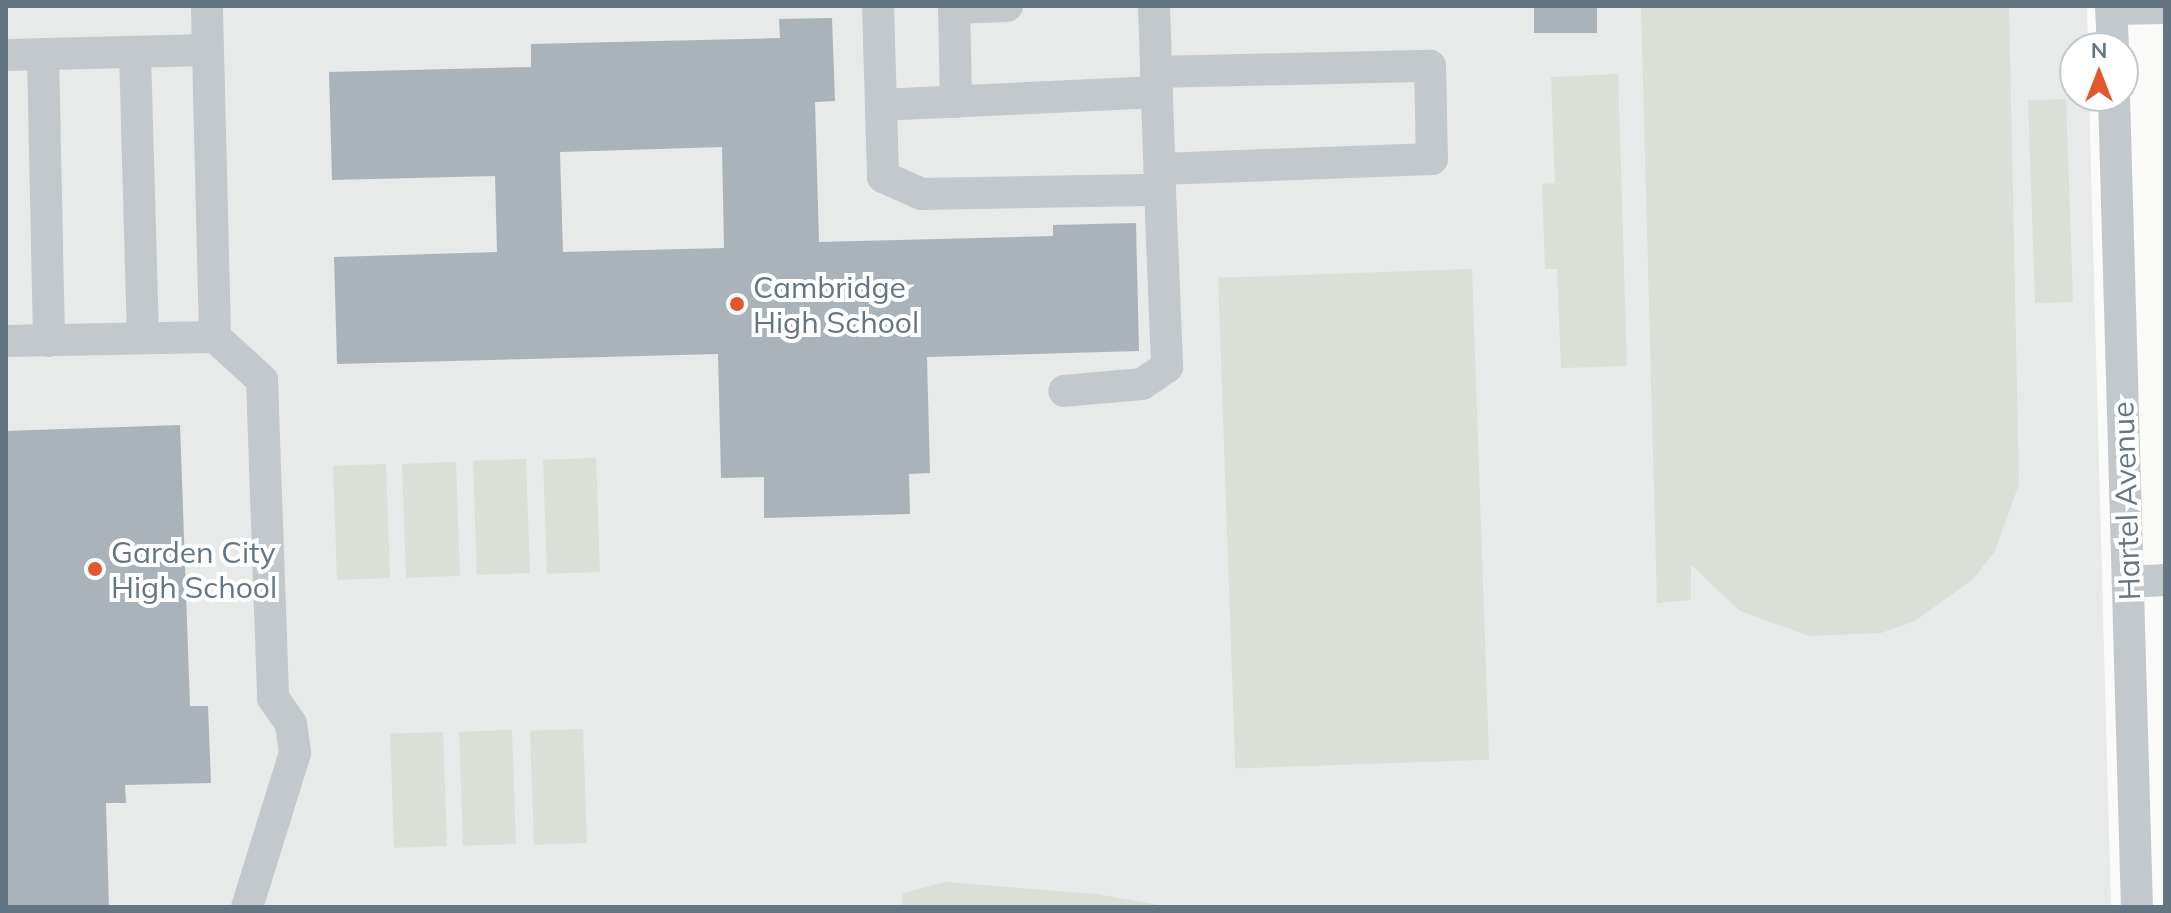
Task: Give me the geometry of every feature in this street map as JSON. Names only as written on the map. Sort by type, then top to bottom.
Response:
[{"type":"street","points":[[207,6],[215,337]]},
{"type":"street","points":[[878,6],[883,177],[922,194],[1432,159],[1430,66],[1156,82],[956,102],[881,105]]},
{"type":"street","points":[[956,102],[954,7],[1007,6]]},
{"type":"street","points":[[1064,391],[1142,384],[1167,367],[1154,6]]},
{"type":"street","points":[[2113,32],[2112,7],[2165,8]]},
{"type":"street","points":[[6,55],[208,50]]},
{"type":"street","points":[[135,52],[143,338]]},
{"type":"street","points":[[43,54],[49,341]]},
{"type":"street","name":"Hartel Avenue","points":[[2114,112],[2137,907]]},
{"type":"street","points":[[6,341],[215,337],[262,380],[273,698],[291,724],[295,753],[247,907]]},
{"type":"street","points":[[2128,582],[2165,580]]},
{"type":"shaded area","points":[[6,6],[2087,6],[2088,32],[2059,32],[2059,112],[2089,112],[2111,907],[6,907]]},
{"type":"shaded area","points":[[1641,6],[2009,6],[2019,484],[1995,551],[1973,579],[1915,621],[1881,633],[1809,636],[1740,611],[1691,565],[1691,600],[1657,603]]},
{"type":"shaded area","points":[[1618,74],[1627,366],[1561,368],[1557,269],[1545,269],[1542,184],[1555,183],[1551,77]]},
{"type":"shaded area","points":[[2059,99],[2059,112],[2066,112],[2073,302],[2035,303],[2028,100]]},
{"type":"shaded area","points":[[1472,269],[1489,760],[1235,769],[1218,278]]},
{"type":"shaded area","points":[[596,458],[600,572],[547,574],[543,460]]},
{"type":"shaded area","points":[[526,459],[530,573],[477,575],[473,461]]},
{"type":"shaded area","points":[[456,462],[460,576],[406,578],[402,464]]},
{"type":"shaded area","points":[[386,464],[390,578],[337,580],[333,466]]},
{"type":"shaded area","points":[[583,729],[587,843],[534,845],[530,731]]},
{"type":"shaded area","points":[[512,730],[516,844],[463,846],[459,732]]},
{"type":"shaded area","points":[[443,732],[447,846],[394,848],[390,734]]},
{"type":"shaded area","points":[[945,882],[1096,894],[1170,907],[902,907],[903,893]]},
{"type":"building","points":[[1534,6],[1597,6],[1597,33],[1534,33]]},
{"type":"building","name":"Cambridge High School","points":[[832,18],[835,101],[815,102],[819,242],[1053,236],[1053,225],[1136,223],[1139,351],[927,357],[930,473],[909,474],[910,514],[764,518],[764,477],[721,478],[718,354],[337,364],[334,257],[497,252],[495,176],[332,180],[329,72],[531,67],[531,44],[780,38],[779,19]],"holes":[[[722,147],[724,248],[563,252],[560,152]]]},
{"type":"building","name":"Garden City High School","points":[[180,425],[190,706],[208,706],[211,783],[125,785],[126,803],[106,803],[109,907],[6,907],[6,431]]},
{"type":"place","name":"Cambridge High School","points":[[737,304]]},
{"type":"place","name":"Garden City High School","points":[[95,569]]}]
